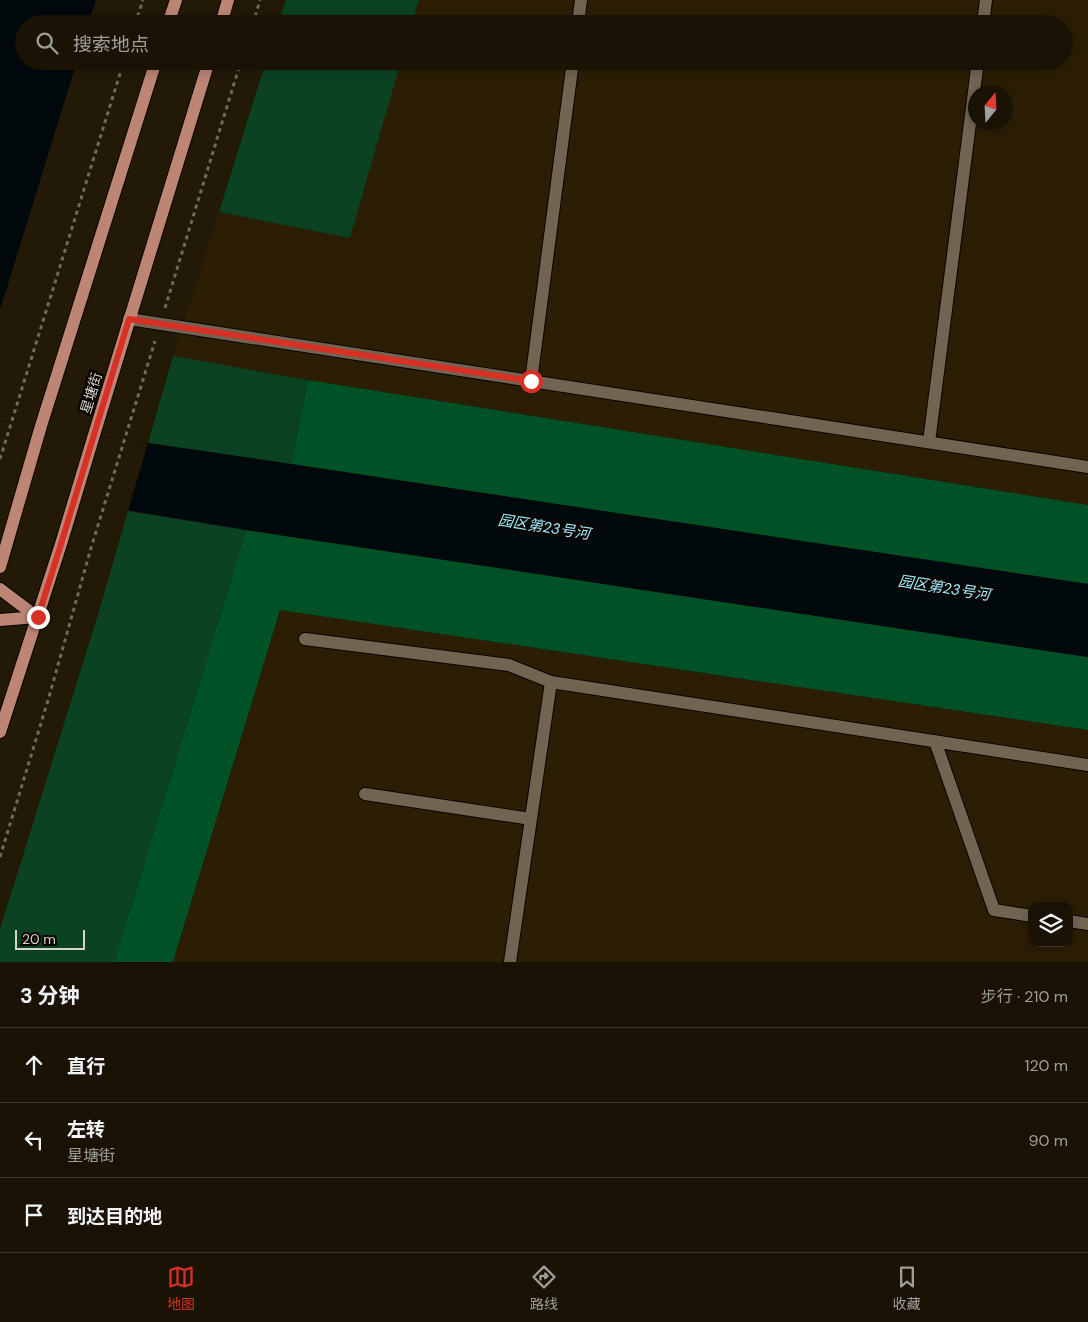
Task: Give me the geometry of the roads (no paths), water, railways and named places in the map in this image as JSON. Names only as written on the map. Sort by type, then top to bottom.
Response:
[{"type":"main road","points":[[171,15],[176,0]]},
{"type":"main road","points":[[224,15],[228,0]]},
{"type":"main road","points":[[0,567],[41,426],[153,70]]},
{"type":"main road","name":"星塘街","points":[[0,732],[38,617],[206,70]]},
{"type":"main road","points":[[0,589],[38,617]]},
{"type":"main road","points":[[0,620],[38,617]]},
{"type":"lane","points":[[579,15],[581,0]]},
{"type":"lane","points":[[984,15],[986,0]]},
{"type":"lane","points":[[531,381],[572,70]]},
{"type":"lane","points":[[929,442],[977,70]]},
{"type":"lane","points":[[129,319],[1088,467]]},
{"type":"lane","points":[[305,640],[509,665],[551,682],[1088,765]]},
{"type":"lane","points":[[510,962],[551,682]]},
{"type":"lane","points":[[935,741],[994,910],[1028,915]]},
{"type":"lane","points":[[365,794],[531,819]]},
{"type":"lane","points":[[1073,922],[1088,924]]},
{"type":"water","points":[[0,0],[96,0],[91,15],[15,15],[15,70],[74,70],[0,310]]},
{"type":"water","name":"园区第23号河","points":[[0,420],[1088,584],[1088,657],[246,530],[0,489]]}]
